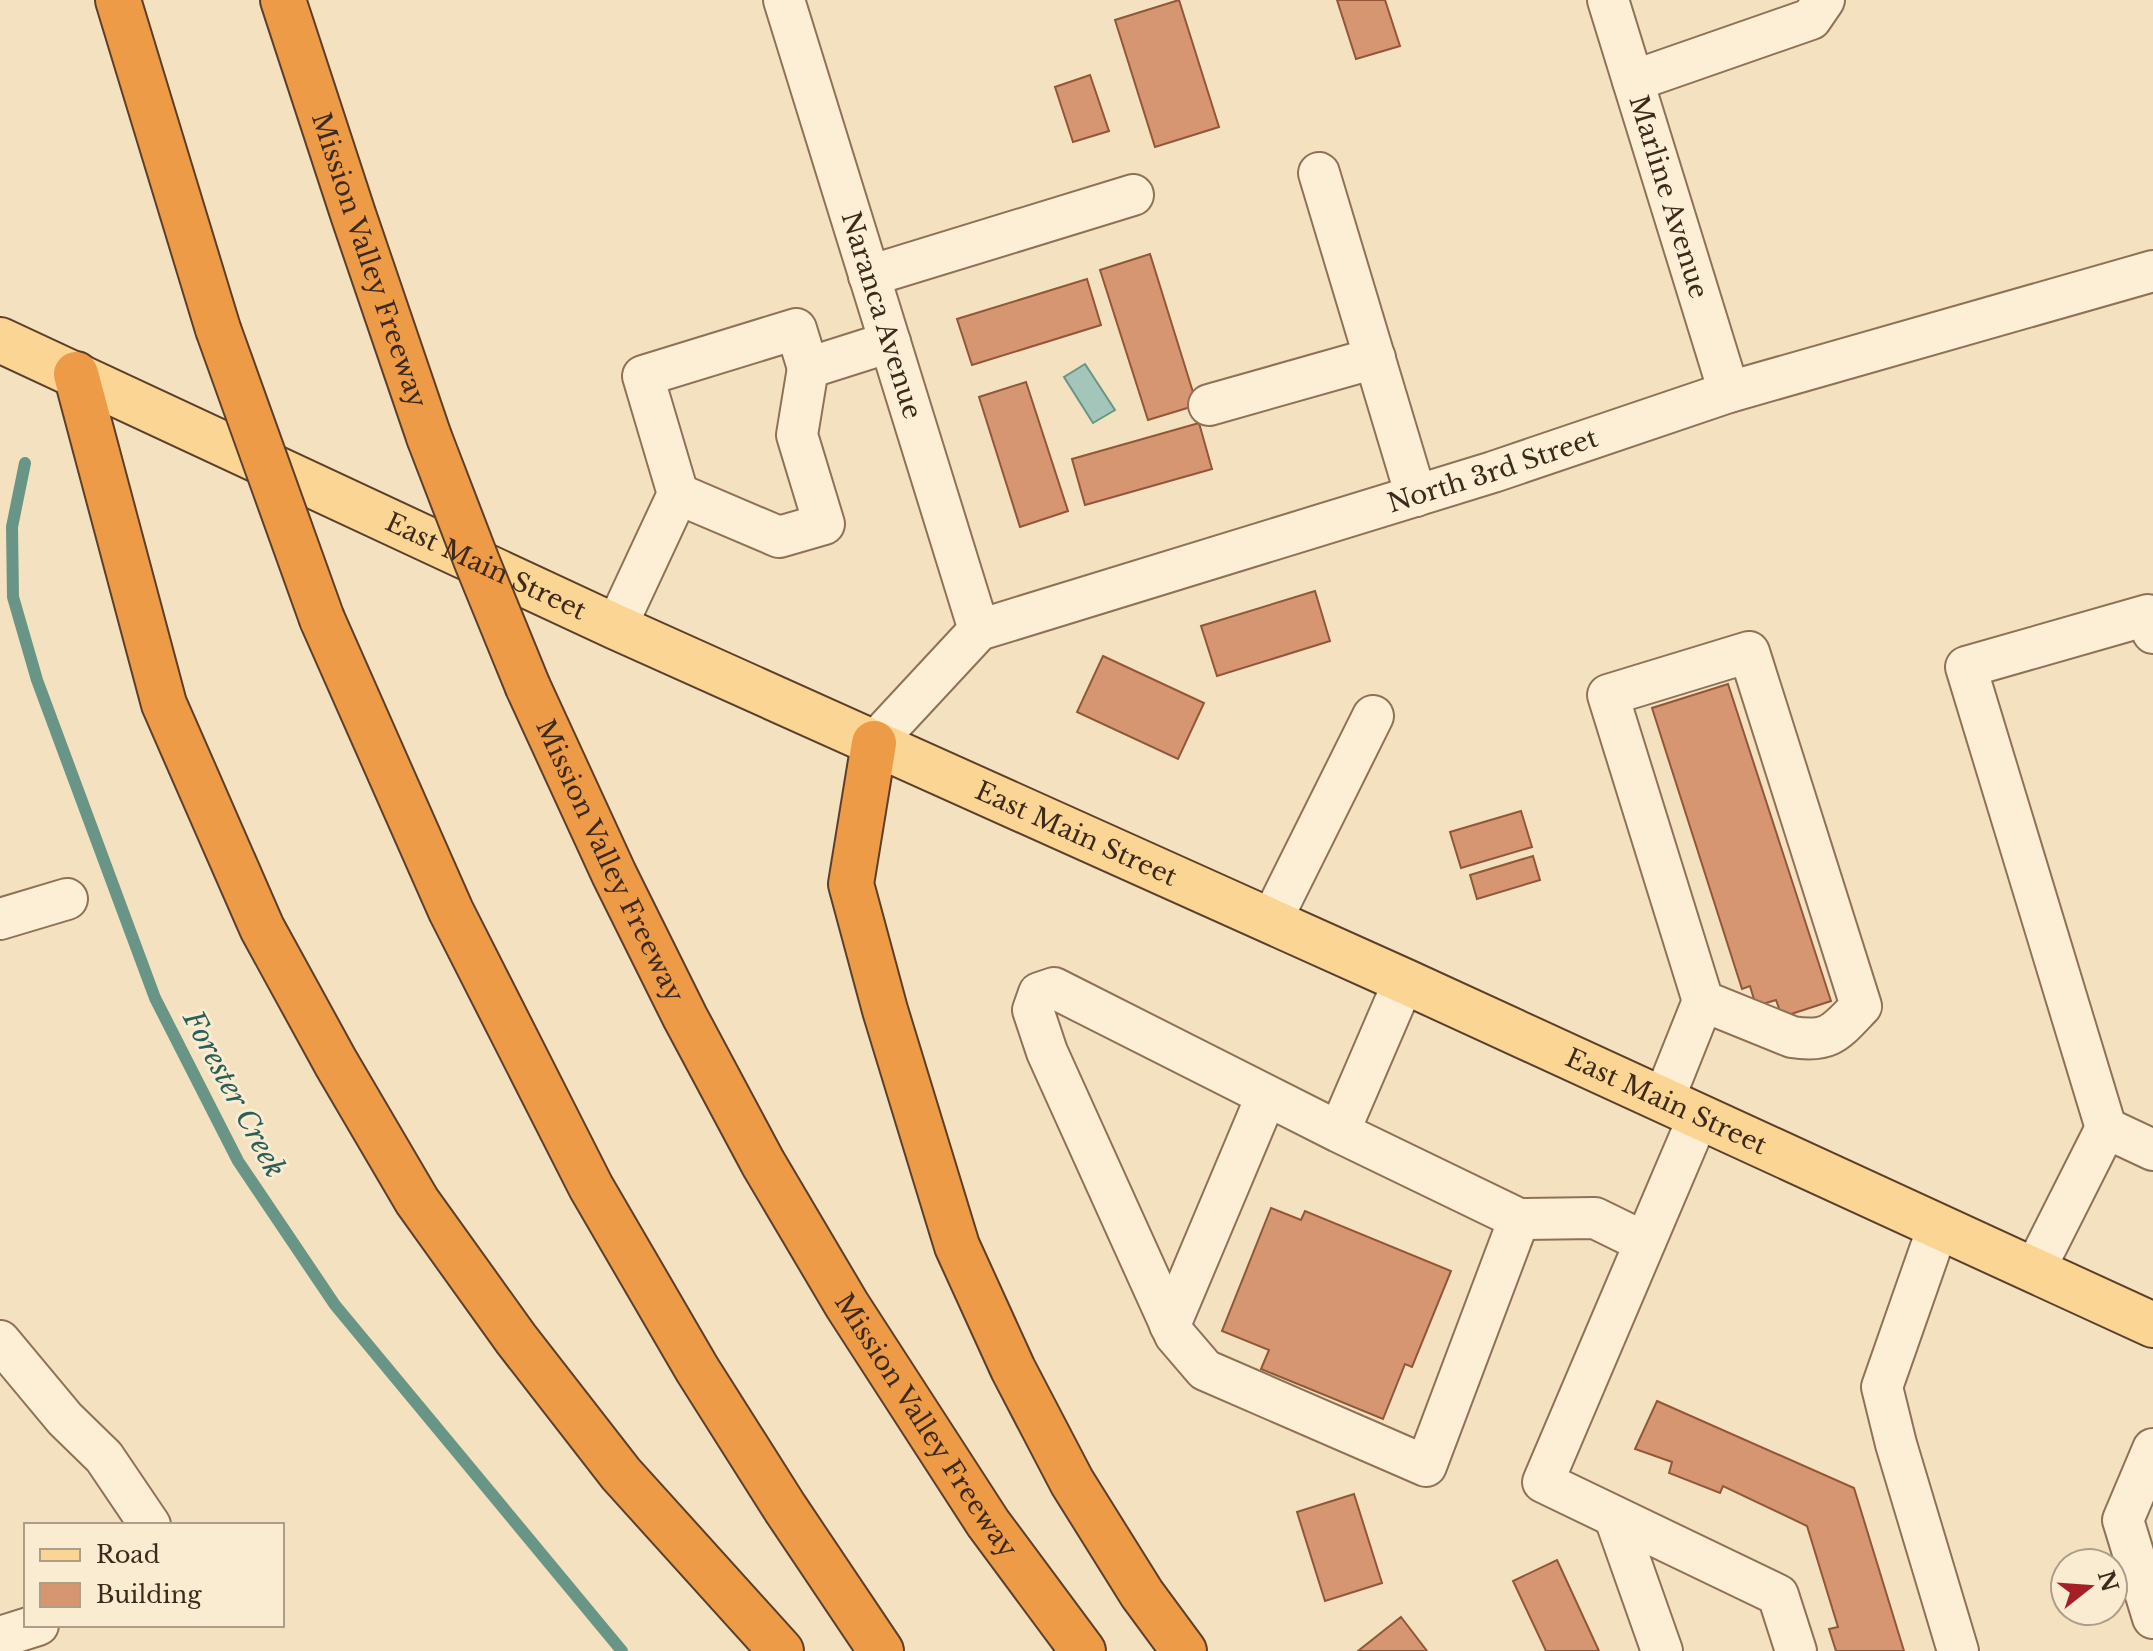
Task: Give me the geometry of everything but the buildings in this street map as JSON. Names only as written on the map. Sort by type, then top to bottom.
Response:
[{"type":"highway","points":[[118,0],[218,329],[322,619],[451,911],[591,1187],[697,1369],[881,1651]]},
{"type":"highway","name":"Mission Valley Freeway","points":[[283,0],[429,437],[528,687],[614,874],[685,1017],[763,1163],[847,1305],[980,1510],[1083,1651]]},
{"type":"highway","points":[[76,374],[164,704],[262,928],[336,1063],[417,1201],[516,1339],[621,1474],[781,1651]]},
{"type":"highway","points":[[874,743],[851,884],[885,1010],[957,1246],[1013,1369],[1072,1482],[1142,1594],[1184,1651]]},
{"type":"main road","name":"East Main Street","points":[[0,340],[616,627],[1404,981],[2153,1325]]},
{"type":"street","name":"Naranca Avenue","points":[[784,0],[979,630]]},
{"type":"street","name":"Marline Avenue","points":[[1608,0],[1729,392]]},
{"type":"street","points":[[1633,81],[1811,19],[1824,0]]},
{"type":"street","points":[[1319,173],[1416,496]]},
{"type":"street","points":[[869,276],[1133,195]]},
{"type":"street","name":"North 3rd Street","points":[[979,630],[1416,496],[1729,392],[2150,283]]},
{"type":"street","points":[[616,627],[678,494],[643,376],[796,329],[808,368],[797,435],[824,524],[779,537],[678,494]]},
{"type":"street","points":[[808,368],[890,342]]},
{"type":"street","points":[[1209,405],[1375,358]]},
{"type":"street","points":[[2034,1271],[2106,1128],[1966,667],[2148,615],[2153,633]]},
{"type":"street","points":[[874,743],[979,630]]},
{"type":"street","points":[[1703,1001],[1792,1037],[1807,1039],[1822,1039],[1835,1033],[1861,1006],[1749,652],[1608,695],[1703,1001],[1680,1109],[1644,1242],[1543,1482],[1778,1595],[1796,1651]]},
{"type":"street","points":[[1271,921],[1373,716]]},
{"type":"street","points":[[0,919],[67,899]]},
{"type":"street","points":[[1339,1132],[1404,981]]},
{"type":"street","points":[[1519,1219],[1426,1466],[1205,1370],[1170,1325],[1047,1052],[1033,1010],[1039,993],[1054,988],[1266,1097],[1519,1219],[1595,1218],[1644,1242]]},
{"type":"street","points":[[1170,1325],[1266,1097]]},
{"type":"street","points":[[2106,1128],[2153,1150]]},
{"type":"street","points":[[1938,1227],[1882,1387],[1958,1651]]},
{"type":"street","points":[[0,1341],[65,1419],[104,1457],[149,1523]]},
{"type":"street","points":[[2153,1449],[2123,1520],[2153,1618]]},
{"type":"street","points":[[1615,1518],[1662,1651]]},
{"type":"street","points":[[0,1637],[32,1627]]},
{"type":"water","points":[[1085,364],[1115,410],[1093,423],[1064,377]]},
{"type":"waterway","name":"Forester Creek","points":[[25,463],[12,527],[13,597],[37,680],[155,998],[238,1161],[335,1305],[622,1651]]}]
